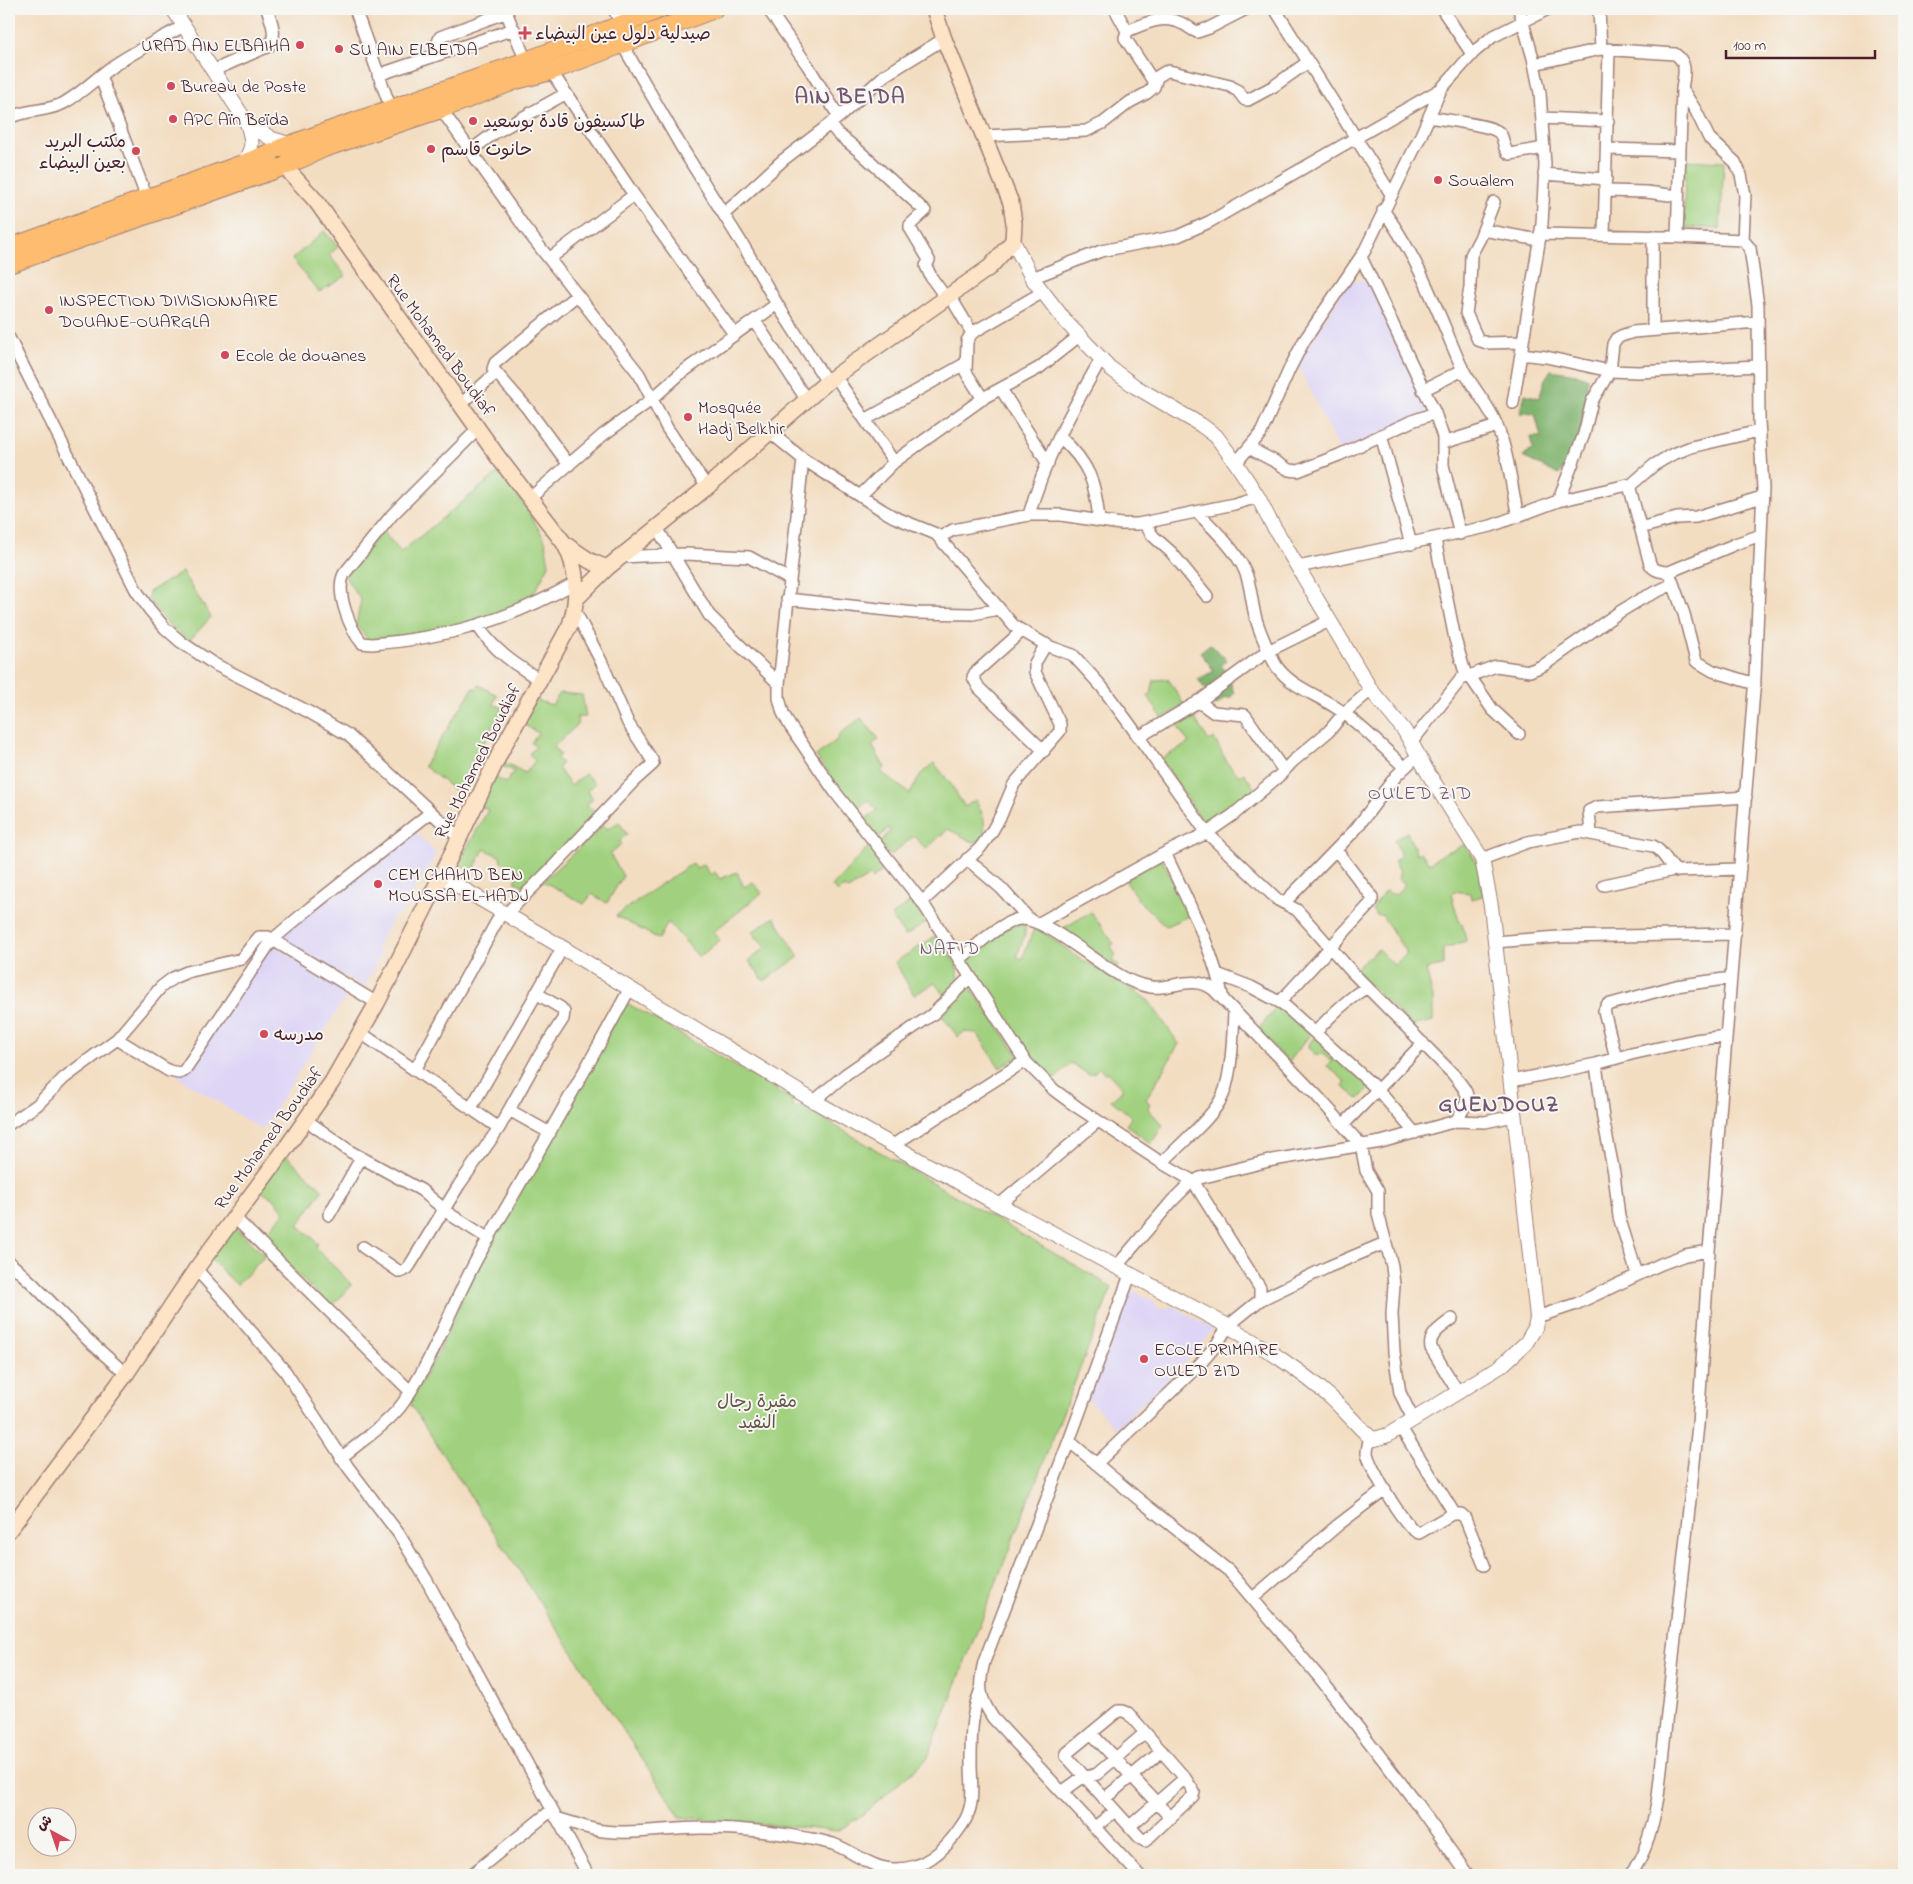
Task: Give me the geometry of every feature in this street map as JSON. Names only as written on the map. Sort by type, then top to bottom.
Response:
[{"type":"main road","points":[[9,264],[282,157],[391,109],[526,61],[660,9]]},
{"type":"main road","points":[[9,248],[243,164],[324,148],[441,109],[516,80],[551,71],[714,9]]},
{"type":"main road","points":[[576,605],[606,568],[708,487],[831,379],[990,267],[1013,241],[1014,222],[1011,203],[944,39],[934,9]]},
{"type":"main road","name":"Rue Mohamed Boudiaf","points":[[282,157],[316,201],[460,405],[566,545],[590,561],[606,568]]},
{"type":"main road","name":"Rue Mohamed Boudiaf","points":[[9,1530],[126,1374],[196,1269],[306,1120],[332,1082],[361,1033],[441,876],[500,751],[570,625],[576,605],[576,583],[566,545]]},
{"type":"street","points":[[173,9],[247,123],[252,144],[243,164]]},
{"type":"street","points":[[212,70],[269,46],[273,41],[274,35],[267,9]]},
{"type":"street","points":[[355,9],[391,109]]},
{"type":"street","points":[[614,9],[621,25]]},
{"type":"street","points":[[768,9],[808,66],[834,121],[838,134],[860,150],[925,211],[910,224],[910,228],[929,260],[926,266],[930,277],[948,297],[972,333]]},
{"type":"street","points":[[1115,9],[1127,31],[1125,38],[1155,84]]},
{"type":"street","points":[[1127,31],[1146,23],[1159,14],[1185,24],[1197,32],[1210,28],[1246,9]]},
{"type":"street","points":[[1275,9],[1391,194]]},
{"type":"street","points":[[1442,9],[1472,54]]},
{"type":"street","points":[[1513,404],[1540,237],[1544,174],[1540,93],[1524,21],[1519,9]]},
{"type":"street","points":[[1236,463],[1261,433],[1304,341],[1361,257],[1441,89],[1472,54],[1492,38],[1548,9]]},
{"type":"street","points":[[1599,9],[1605,49],[1608,121],[1604,235]]},
{"type":"street","points":[[442,54],[438,42],[440,37],[506,10],[526,61]]},
{"type":"street","points":[[9,118],[20,112],[55,108],[80,94],[118,63],[184,26]]},
{"type":"street","points":[[378,75],[514,29]]},
{"type":"street","points":[[724,214],[783,160],[834,121],[891,71],[944,39]]},
{"type":"street","points":[[622,44],[682,148],[724,214],[777,304],[831,379],[865,420],[894,462]]},
{"type":"street","points":[[1534,64],[1605,49],[1675,54],[1680,58],[1685,65],[1682,89],[1677,237]]},
{"type":"street","points":[[984,136],[1086,131],[1103,123],[1130,102],[1147,93],[1158,78],[1169,71],[1230,86],[1238,91],[1245,100],[1248,100],[1274,86],[1308,62]]},
{"type":"street","points":[[551,71],[634,196],[734,334]]},
{"type":"street","points":[[100,76],[147,198]]},
{"type":"street","points":[[1032,278],[1100,251],[1178,236],[1209,222],[1441,89]]},
{"type":"street","points":[[1682,89],[1696,110],[1709,138],[1735,162],[1741,175],[1745,195],[1742,240]]},
{"type":"street","points":[[470,151],[493,134],[565,94]]},
{"type":"street","points":[[441,109],[549,259],[639,374],[647,387],[651,400],[684,454],[708,487]]},
{"type":"street","points":[[1429,117],[1474,124],[1496,130],[1502,136],[1505,149],[1510,154],[1544,148]]},
{"type":"street","points":[[1542,118],[1608,121]]},
{"type":"street","points":[[247,123],[272,139],[282,157]]},
{"type":"street","points":[[1607,149],[1680,151]]},
{"type":"street","points":[[1544,174],[1678,196]]},
{"type":"street","points":[[549,259],[634,196]]},
{"type":"street","points":[[1494,202],[1483,230],[1470,255],[1470,287],[1466,313],[1478,340],[1482,342],[1522,342]]},
{"type":"street","points":[[1383,210],[1396,227],[1425,278],[1463,370],[1493,416],[1505,453],[1518,517]]},
{"type":"street","points":[[1483,230],[1512,237],[1604,235],[1742,240],[1750,248],[1758,305],[1759,431],[1762,497],[1755,684],[1709,1250],[1698,1424],[1658,1797],[1651,1833],[1640,1860],[1631,1875]]},
{"type":"street","points":[[1653,236],[1653,330]]},
{"type":"street","points":[[441,876],[630,988],[814,1101],[999,1205],[1256,1342],[1330,1396],[1370,1437],[1380,1438],[1401,1428],[1501,1366],[1516,1354],[1532,1335],[1537,1317],[1491,906],[1482,859],[1404,730],[1371,690],[1258,497],[1216,436],[1201,425],[1136,387],[1110,368],[1066,322],[1032,278],[1013,241]]},
{"type":"street","points":[[1361,257],[1435,413],[1443,437],[1443,466],[1460,534]]},
{"type":"street","points":[[983,399],[966,372],[967,341],[972,333],[1043,292]]},
{"type":"street","points":[[569,465],[527,408],[493,369],[495,363],[577,294]]},
{"type":"street","points":[[530,498],[603,435],[651,400],[680,374],[777,304]]},
{"type":"street","points":[[755,320],[806,400]]},
{"type":"street","points":[[1558,501],[1584,434],[1592,401],[1610,370],[1613,344],[1616,339],[1633,332],[1758,322]]},
{"type":"street","points":[[860,495],[894,462],[983,399],[1039,368],[1079,336]]},
{"type":"street","points":[[9,338],[136,590],[165,628],[180,642],[214,664],[307,711],[348,735],[458,837]]},
{"type":"street","points":[[1521,354],[1610,370],[1638,372],[1758,366]]},
{"type":"street","points":[[1029,516],[1035,494],[1052,452],[1101,359]]},
{"type":"street","points":[[865,420],[966,364]]},
{"type":"street","points":[[1423,390],[1463,370]]},
{"type":"street","points":[[460,405],[496,373]]},
{"type":"street","points":[[1001,389],[1048,464]]},
{"type":"street","points":[[1249,448],[1289,470],[1298,471],[1339,455],[1412,421],[1435,413]]},
{"type":"street","points":[[1443,444],[1497,426]]},
{"type":"street","points":[[478,429],[411,495],[374,536],[344,574],[341,583],[344,606],[351,626],[365,644],[441,635],[478,626],[535,605],[576,583]]},
{"type":"street","points":[[1298,567],[1492,526],[1558,501],[1629,485],[1654,465],[1671,455],[1691,447],[1759,431]]},
{"type":"street","points":[[771,433],[803,459],[894,517],[936,534],[1014,626],[1046,644],[1072,655],[1102,687],[1207,833],[1278,900],[1297,910],[1367,987],[1453,1074],[1468,1093],[1466,1106],[1456,1121]]},
{"type":"street","points":[[1381,436],[1411,544]]},
{"type":"street","points":[[1060,438],[1075,451],[1086,468],[1096,494],[1099,521]]},
{"type":"street","points":[[803,459],[779,684],[783,713],[790,726],[846,805],[922,902],[1025,1061],[1054,1090],[1162,1163],[1193,1181],[1260,1288],[1260,1300]]},
{"type":"street","points":[[1629,485],[1645,550],[1652,568],[1657,571],[1669,572],[1738,543],[1761,536]]},
{"type":"street","points":[[940,537],[953,530],[1029,516],[1060,515],[1122,524],[1144,523],[1258,497]]},
{"type":"street","points":[[1640,528],[1677,518],[1696,516],[1762,497]]},
{"type":"street","points":[[1197,512],[1242,566],[1247,578],[1255,617],[1268,651],[1287,679],[1344,713],[1404,768]]},
{"type":"street","points":[[1144,523],[1153,536],[1171,552],[1207,596]]},
{"type":"street","points":[[657,528],[709,615],[779,684]]},
{"type":"street","points":[[1434,539],[1455,639],[1467,675],[1492,709],[1519,734]]},
{"type":"street","points":[[620,557],[672,554],[749,557],[789,579]]},
{"type":"street","points":[[1669,572],[1684,614],[1696,661],[1713,671],[1755,684]]},
{"type":"street","points":[[1284,903],[1363,821],[1404,768],[1452,688],[1467,675],[1496,666],[1530,671],[1564,651],[1633,603],[1673,584]]},
{"type":"street","points":[[787,599],[915,613],[973,614],[999,609]]},
{"type":"street","points":[[415,1070],[504,913],[653,764],[628,723],[576,605]]},
{"type":"street","points":[[1139,736],[1198,701],[1268,651],[1330,621]]},
{"type":"street","points":[[478,626],[486,639],[502,654],[540,680]]},
{"type":"street","points":[[1022,631],[975,673],[973,677],[979,688],[1044,750]]},
{"type":"street","points":[[922,902],[980,848],[991,833],[1014,784],[1057,736],[1061,728],[1035,672],[1035,663],[1046,644]]},
{"type":"street","points":[[959,960],[1013,921],[1021,919],[1035,922],[1165,853],[1207,833],[1245,805],[1284,771],[1328,731],[1344,713],[1371,690]]},
{"type":"street","points":[[1198,701],[1213,712],[1245,714],[1284,771]]},
{"type":"street","points":[[1591,834],[1589,811],[1596,807],[1746,797]]},
{"type":"street","points":[[117,1039],[169,1071],[179,1074],[184,1071],[272,940],[430,813]]},
{"type":"street","points":[[1482,859],[1528,842],[1580,832],[1653,846],[1660,850],[1674,870]]},
{"type":"street","points":[[1280,1002],[1365,912],[1373,898],[1336,850]]},
{"type":"street","points":[[1165,853],[1204,937],[1218,974],[1224,1000]]},
{"type":"street","points":[[967,859],[1001,888],[1035,922],[1136,984],[1159,988],[1182,983],[1200,983],[1213,989],[1344,1124],[1361,1145],[1366,1171],[1378,1191],[1378,1213],[1394,1277],[1392,1327],[1398,1386],[1401,1397],[1414,1419]]},
{"type":"street","points":[[1604,885],[1674,870],[1740,869]]},
{"type":"street","points":[[1495,942],[1558,937],[1735,934]]},
{"type":"street","points":[[9,1124],[38,1105],[64,1078],[117,1039],[148,1000],[173,978],[187,972],[241,959],[260,936],[272,940],[377,1004]]},
{"type":"street","points":[[471,1108],[562,947]]},
{"type":"street","points":[[1218,974],[1251,987],[1280,1002],[1378,1089],[1415,1133]]},
{"type":"street","points":[[814,1101],[846,1074],[933,1014],[970,978]]},
{"type":"street","points":[[1616,1058],[1604,1011],[1607,1004],[1676,986],[1731,978]]},
{"type":"street","points":[[1316,1032],[1355,995],[1367,987]]},
{"type":"street","points":[[341,1458],[393,1414],[403,1403],[429,1358],[488,1239],[550,1133],[630,988]]},
{"type":"street","points":[[362,1247],[400,1272],[410,1265],[459,1185],[499,1128],[564,1015],[561,1008],[536,993]]},
{"type":"street","points":[[1162,1163],[1210,1114],[1223,1096],[1227,1083],[1234,1011]]},
{"type":"street","points":[[361,1033],[499,1128]]},
{"type":"street","points":[[1510,1081],[1596,1064],[1695,1040],[1726,1036]]},
{"type":"street","points":[[1344,1124],[1423,1043]]},
{"type":"street","points":[[893,1145],[1025,1061]]},
{"type":"street","points":[[1596,1064],[1600,1098],[1614,1173],[1619,1217],[1637,1274]]},
{"type":"street","points":[[509,1110],[550,1133]]},
{"type":"street","points":[[1116,1267],[1193,1181],[1205,1176],[1273,1160],[1361,1145],[1415,1133],[1456,1121],[1485,1122],[1514,1116]]},
{"type":"street","points":[[306,1120],[361,1158],[404,1180],[432,1198],[444,1209],[488,1239]]},
{"type":"street","points":[[999,1205],[1098,1121]]},
{"type":"street","points":[[329,1215],[361,1158]]},
{"type":"street","points":[[234,1217],[410,1391]]},
{"type":"street","points":[[1096,1464],[1200,1364],[1217,1344],[1228,1326],[1260,1300],[1385,1242]]},
{"type":"street","points":[[1537,1317],[1591,1298],[1637,1274],[1684,1255],[1709,1250]]},
{"type":"street","points":[[9,1262],[88,1340],[126,1374]]},
{"type":"street","points":[[196,1269],[285,1371],[341,1458],[390,1521],[413,1556],[588,1875]]},
{"type":"street","points":[[1130,1275],[1069,1441],[984,1662],[980,1679],[980,1692],[982,1701],[993,1718],[1139,1875]]},
{"type":"street","points":[[1452,1320],[1433,1335],[1430,1343],[1431,1348],[1458,1392]]},
{"type":"street","points":[[1401,1428],[1454,1513]]},
{"type":"street","points":[[1370,1437],[1367,1450],[1368,1455],[1404,1521],[1415,1532],[1419,1533],[1425,1531],[1446,1516],[1454,1513],[1463,1516],[1484,1565]]},
{"type":"street","points":[[1069,1441],[1216,1558],[1229,1571],[1319,1678],[1414,1800],[1468,1875]]},
{"type":"street","points":[[1253,1598],[1385,1489]]},
{"type":"street","points":[[554,1814],[604,1831],[654,1832],[722,1828],[810,1839],[832,1844],[880,1867],[905,1868],[932,1858],[942,1850],[964,1823],[969,1813],[972,1801],[973,1713],[980,1692]]},
{"type":"street","points":[[1123,1711],[1162,1751],[1193,1789],[1194,1794],[1145,1841],[1141,1839],[1068,1760],[1066,1754],[1091,1733],[1114,1713],[1123,1711]]},
{"type":"street","points":[[1091,1733],[1171,1818]]},
{"type":"street","points":[[1062,1792],[1084,1778],[1097,1774],[1145,1733]]},
{"type":"street","points":[[1104,1799],[1162,1751]]},
{"type":"street","points":[[1130,1826],[1185,1778]]},
{"type":"street","points":[[1095,1827],[1115,1811]]},
{"type":"street","points":[[471,1875],[554,1814]]},
{"type":"shaded area","points":[[1369,280],[1430,411],[1339,451],[1297,363],[1349,281]]},
{"type":"shaded area","name":"CEM CHAHID BEN MOUSSA EL-HADJ","points":[[410,825],[436,854],[401,913],[394,916],[376,948],[381,953],[364,988],[275,935]]},
{"type":"shaded area","name":"مدرسه","points":[[268,942],[349,992],[262,1130],[177,1076]]},
{"type":"shaded area","name":"ECOLE PRIMAIRE OULED ZID","points":[[1129,1289],[1154,1301],[1161,1310],[1173,1306],[1213,1329],[1190,1359],[1116,1428],[1086,1397]]},
{"type":"green space","points":[[1686,160],[1724,162],[1720,229],[1683,227]]},
{"type":"green space","points":[[324,231],[338,247],[329,255],[346,276],[319,292],[292,259]]},
{"type":"green space","points":[[1551,370],[1576,374],[1588,379],[1582,427],[1576,448],[1559,475],[1523,457],[1533,449],[1530,437],[1541,437],[1535,414],[1520,413],[1525,394],[1539,398],[1545,379]]},
{"type":"green space","points":[[499,472],[525,506],[545,540],[549,565],[532,597],[521,606],[482,623],[369,641],[356,625],[361,600],[345,577],[382,531],[401,552]]},
{"type":"green space","points":[[182,572],[211,617],[190,640],[169,625],[148,599],[149,592]]},
{"type":"green space","points":[[1210,644],[1227,660],[1221,665],[1228,675],[1234,693],[1230,698],[1225,698],[1216,706],[1198,679],[1214,671],[1200,652]]},
{"type":"green space","points":[[1168,679],[1185,706],[1162,718],[1148,696],[1151,694],[1154,680]]},
{"type":"green space","points":[[479,685],[497,695],[493,704],[503,708],[457,792],[424,766],[473,688],[476,689]]},
{"type":"green space","points":[[560,693],[582,695],[586,717],[577,717],[578,724],[554,747],[560,755],[556,758],[562,763],[558,768],[571,786],[585,774],[595,783],[587,791],[593,799],[586,805],[600,815],[538,878],[534,876],[529,888],[515,882],[520,872],[500,861],[501,857],[484,849],[473,871],[458,864],[488,810],[475,803],[491,775],[506,783],[514,771],[497,764],[499,759],[525,773],[535,761],[529,754],[536,746],[531,743],[538,733],[523,724],[535,700],[552,705]]},
{"type":"green space","points":[[1190,711],[1209,741],[1214,738],[1228,764],[1239,776],[1244,773],[1257,792],[1206,827],[1161,759],[1189,743],[1173,720]]},
{"type":"green space","points":[[861,718],[879,739],[872,745],[885,768],[881,772],[910,794],[921,774],[934,763],[950,783],[965,807],[975,800],[984,820],[982,841],[973,842],[948,829],[926,849],[914,836],[890,856],[880,844],[890,830],[888,828],[879,838],[863,821],[877,810],[868,800],[855,811],[816,756],[838,739],[838,735]]},
{"type":"green space","points":[[619,822],[627,834],[620,840],[621,844],[610,854],[623,876],[607,903],[592,894],[584,904],[543,881],[604,825],[607,829]]},
{"type":"green space","points":[[1407,832],[1417,854],[1421,852],[1429,863],[1448,851],[1452,851],[1465,844],[1478,865],[1483,896],[1471,899],[1470,893],[1454,891],[1451,894],[1459,921],[1462,923],[1466,941],[1443,949],[1443,966],[1426,969],[1433,998],[1433,1021],[1412,1026],[1354,970],[1378,949],[1394,965],[1407,954],[1382,915],[1377,916],[1372,910],[1385,891],[1395,895],[1405,884],[1398,879],[1400,871],[1394,861],[1401,855],[1394,840]]},
{"type":"green space","points":[[871,844],[889,866],[872,879],[869,876],[848,890],[844,887],[837,892],[832,886]]},
{"type":"green space","points":[[1161,858],[1191,915],[1166,926],[1139,901],[1125,880]]},
{"type":"green space","points":[[693,863],[697,868],[703,864],[711,875],[715,872],[720,879],[737,872],[744,887],[753,882],[762,893],[713,932],[720,940],[699,957],[668,922],[659,939],[616,916]]},
{"type":"green space","points":[[914,900],[929,921],[905,936],[891,916]]},
{"type":"green space","points":[[1091,912],[1114,944],[1111,947],[1116,956],[1112,961],[1119,965],[1118,968],[1067,938],[1062,929]]},
{"type":"green space","points":[[774,917],[799,957],[764,981],[749,961],[765,948],[752,932]]},
{"type":"green space","points":[[1004,925],[1025,925],[1025,934],[1017,956],[1022,959],[1035,926],[1076,956],[1135,991],[1149,1001],[1179,1044],[1146,1099],[1150,1104],[1148,1109],[1163,1125],[1151,1144],[1126,1125],[1132,1117],[1111,1100],[1123,1089],[1107,1072],[1105,1074],[1099,1067],[1094,1073],[1088,1074],[1071,1063],[1055,1079],[1032,1061],[965,961]]},
{"type":"green space","points":[[936,936],[956,964],[959,979],[944,996],[935,983],[914,995],[895,962]]},
{"type":"green space","points":[[968,984],[1019,1056],[1000,1068],[977,1033],[964,1032],[958,1037],[940,1013]]},
{"type":"green space","name":"مقبرة رجال النفيد","points":[[625,1002],[792,1099],[792,1106],[797,1109],[801,1106],[1112,1287],[927,1759],[865,1813],[838,1831],[680,1817],[409,1402],[437,1355],[474,1272]]},
{"type":"green space","points":[[1279,1004],[1312,1032],[1289,1062],[1257,1031]]},
{"type":"green space","points":[[1315,1036],[1370,1087],[1359,1099],[1343,1087],[1346,1082],[1327,1066],[1331,1061],[1321,1053],[1317,1056],[1307,1047]]},
{"type":"green space","points":[[286,1155],[323,1190],[298,1225],[318,1243],[316,1248],[352,1285],[331,1307],[261,1239],[285,1212],[274,1199],[260,1191]]},
{"type":"green space","points":[[233,1226],[265,1256],[237,1285],[209,1258]]},
{"type":"place","name":"صيدلية دلول عين البيضاء","points":[[525,33]]},
{"type":"place","name":"URAD AIN ELBAIHA","points":[[300,45]]},
{"type":"place","name":"SU AIN ELBEIDA","points":[[339,49]]},
{"type":"place","name":"Bureau de Poste","points":[[171,86]]},
{"type":"place","name":"APC Aïn Beïda","points":[[173,119]]},
{"type":"place","name":"طاكسيفون قادة بوسعيد","points":[[473,121]]},
{"type":"place","name":"حانوت قاسم","points":[[431,149]]},
{"type":"place","name":"مكتب البريد بعين البيضاء","points":[[136,151]]},
{"type":"place","name":"Soualem","points":[[1438,180]]},
{"type":"place","name":"INSPECTION DIVISIONNAIRE DOUANE-OUARGLA","points":[[49,310]]},
{"type":"place","name":"Ecole de douanes","points":[[225,355]]},
{"type":"place","name":"Mosquée Hadj Belkhir","points":[[688,417]]},
{"type":"place","name":"CEM CHAHID BEN MOUSSA EL-HADJ","points":[[378,884]]},
{"type":"place","name":"مدرسه","points":[[264,1034]]},
{"type":"place","name":"ECOLE PRIMAIRE OULED ZID","points":[[1144,1359]]},
{"type":"district","name":"AIN BEIDA","points":[[850,95]]},
{"type":"district","name":"OULED ZID","points":[[1420,792]]},
{"type":"district","name":"NAFID","points":[[950,947]]},
{"type":"district","name":"GUENDOUZ","points":[[1499,1103]]}]
